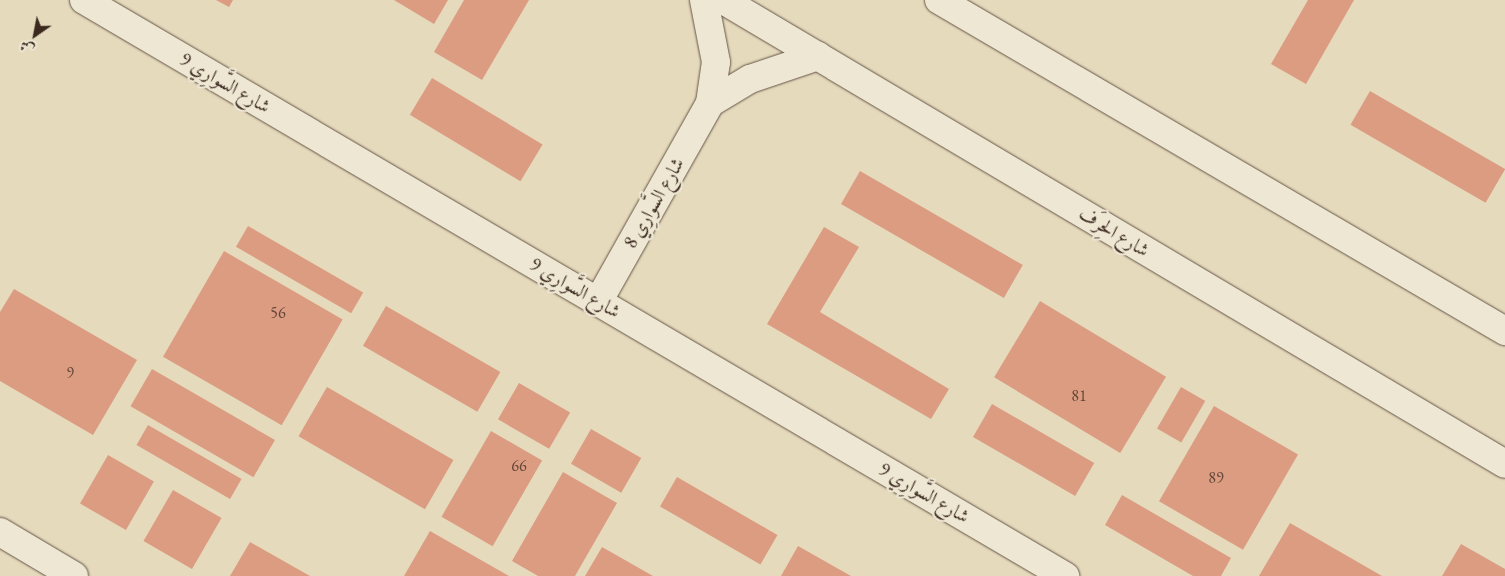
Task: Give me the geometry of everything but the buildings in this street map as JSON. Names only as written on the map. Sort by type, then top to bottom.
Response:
[{"type":"street","name":"شارع السَّوارِي 9","points":[[84,0],[1065,576]]},
{"type":"street","name":"شارع السَّوارِي 8","points":[[598,302],[710,103],[716,62],[704,0]]},
{"type":"street","name":"شارع الحِرَف","points":[[723,0],[1505,464]]},
{"type":"street","points":[[939,0],[1505,331]]},
{"type":"street","name":"شارع السَّوارِي 8","points":[[710,103],[750,79],[818,56]]},
{"type":"street","points":[[0,532],[74,576]]}]
